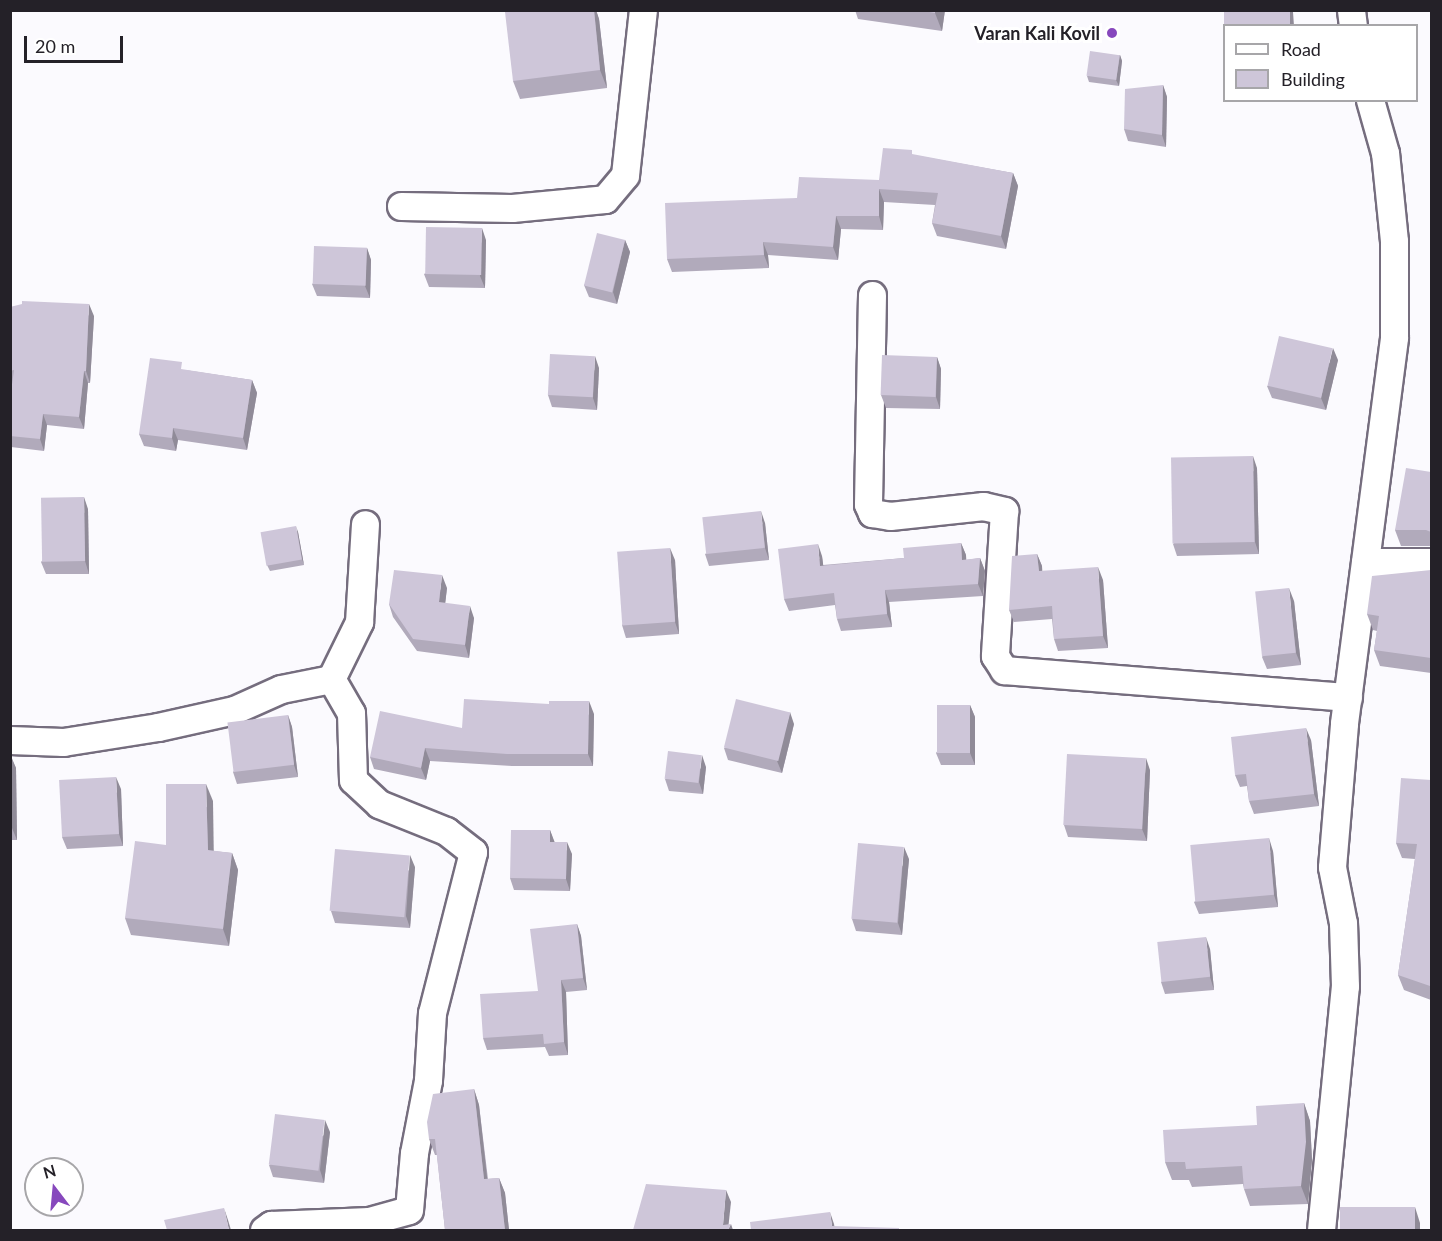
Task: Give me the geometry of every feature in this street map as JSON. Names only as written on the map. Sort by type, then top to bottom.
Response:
[{"type":"street","points":[[401,206],[512,208],[605,199],[625,175],[643,10]]},
{"type":"street","points":[[1321,1230],[1345,986],[1343,923],[1332,867],[1348,697],[1394,337],[1394,241],[1385,153],[1371,102]]},
{"type":"street","points":[[872,295],[868,504],[872,513],[890,516],[984,506],[1005,511],[995,656],[1004,670],[1348,697]]},
{"type":"street","points":[[331,679],[359,622],[365,524]]},
{"type":"street","points":[[1365,562],[1431,562]]},
{"type":"street","points":[[10,740],[63,742],[158,727],[234,710],[281,689],[331,679]]},
{"type":"street","points":[[264,1230],[271,1225],[369,1221],[409,1210],[414,1153],[428,1080],[432,1013],[473,852],[446,831],[379,804],[353,780],[351,712],[331,679]]},
{"type":"building","points":[[594,10],[600,70],[513,81],[505,12]]},
{"type":"building","points":[[918,10],[935,10],[935,13]]},
{"type":"building","points":[[1224,10],[1290,10],[1290,24],[1224,24]]},
{"type":"building","points":[[1090,51],[1120,55],[1116,80],[1087,76]]},
{"type":"building","points":[[1163,85],[1162,135],[1124,129],[1125,89]]},
{"type":"building","points":[[883,148],[912,150],[912,154],[1013,173],[1001,236],[932,223],[938,193],[879,189],[879,216],[836,216],[833,247],[763,242],[764,255],[667,259],[665,203],[797,198],[799,177],[879,180]]},
{"type":"building","points":[[426,227],[482,228],[481,275],[425,274]]},
{"type":"building","points":[[597,233],[625,240],[612,292],[584,285]]},
{"type":"building","points":[[314,246],[367,248],[366,286],[313,284]]},
{"type":"building","points":[[22,301],[89,304],[86,371],[84,371],[79,417],[43,414],[40,439],[10,436],[10,399],[14,370],[10,371],[10,307],[22,304]]},
{"type":"building","points":[[1279,336],[1333,348],[1321,398],[1268,386]]},
{"type":"building","points":[[550,354],[595,356],[593,397],[548,395]]},
{"type":"building","points":[[882,355],[937,357],[936,397],[881,395]]},
{"type":"building","points":[[150,358],[182,362],[181,369],[252,380],[243,438],[173,428],[172,438],[139,434]]},
{"type":"building","points":[[1253,456],[1255,542],[1173,543],[1171,457]]},
{"type":"building","points":[[1406,468],[1431,472],[1431,532],[1395,530]]},
{"type":"building","points":[[84,497],[85,561],[42,562],[41,498]]},
{"type":"building","points":[[761,511],[765,548],[706,554],[702,517]]},
{"type":"building","points":[[296,526],[302,559],[266,566],[261,532]]},
{"type":"building","points":[[961,543],[962,560],[980,558],[978,584],[885,590],[887,614],[837,619],[834,593],[784,599],[778,549],[818,544],[820,566],[904,558],[903,548]]},
{"type":"building","points":[[670,548],[675,622],[622,626],[617,552]]},
{"type":"building","points":[[1037,554],[1039,571],[1098,567],[1103,636],[1054,639],[1052,606],[1009,610],[1012,556]]},
{"type":"building","points":[[394,570],[442,575],[439,602],[470,606],[465,645],[413,639],[389,604]]},
{"type":"building","points":[[1431,570],[1431,658],[1374,650],[1379,616],[1367,614],[1372,576]]},
{"type":"building","points":[[1289,588],[1296,653],[1262,656],[1255,592]]},
{"type":"building","points":[[464,699],[549,704],[549,701],[589,701],[588,754],[507,754],[425,748],[421,768],[370,757],[380,711],[462,728]]},
{"type":"building","points":[[736,699],[790,713],[778,761],[724,748]]},
{"type":"building","points":[[937,705],[970,705],[970,753],[937,753]]},
{"type":"building","points":[[288,715],[294,765],[234,772],[227,722]]},
{"type":"building","points":[[1306,728],[1314,794],[1249,801],[1246,774],[1235,775],[1231,737]]},
{"type":"building","points":[[668,751],[702,755],[698,783],[665,779]]},
{"type":"building","points":[[1067,754],[1146,758],[1142,829],[1063,825]]},
{"type":"building","points":[[11,756],[12,828],[10,828]]},
{"type":"building","points":[[116,777],[119,834],[62,837],[59,780]]},
{"type":"building","points":[[1401,778],[1431,780],[1430,986],[1398,975],[1417,844],[1396,843]]},
{"type":"building","points":[[166,784],[206,784],[208,850],[232,853],[223,929],[125,918],[135,841],[166,845]]},
{"type":"building","points":[[511,830],[550,830],[550,842],[567,842],[566,879],[510,878]]},
{"type":"building","points":[[1269,838],[1274,895],[1195,902],[1190,845]]},
{"type":"building","points":[[858,843],[904,847],[897,923],[851,919]]},
{"type":"building","points":[[335,849],[410,856],[404,917],[330,911]]},
{"type":"building","points":[[577,924],[583,978],[561,980],[564,1042],[544,1044],[543,1034],[483,1038],[480,994],[538,991],[530,929]]},
{"type":"building","points":[[1206,937],[1210,977],[1161,982],[1157,942]]},
{"type":"building","points":[[474,1089],[484,1179],[499,1178],[505,1230],[445,1230],[435,1139],[429,1139],[427,1122],[433,1094]]},
{"type":"building","points":[[1304,1103],[1306,1142],[1301,1186],[1244,1189],[1242,1166],[1186,1169],[1185,1162],[1165,1162],[1163,1130],[1257,1125],[1256,1106]]},
{"type":"building","points":[[275,1114],[325,1120],[318,1171],[269,1165]]},
{"type":"building","points":[[646,1184],[726,1190],[723,1225],[731,1224],[728,1230],[633,1230]]},
{"type":"building","points":[[1340,1207],[1415,1207],[1415,1230],[1340,1230]]},
{"type":"building","points":[[224,1208],[229,1230],[167,1230],[164,1220]]},
{"type":"building","points":[[830,1212],[832,1226],[899,1228],[899,1230],[751,1230],[750,1222]]},
{"type":"place","name":"Varan Kali Kovil","points":[[1112,33]]}]
